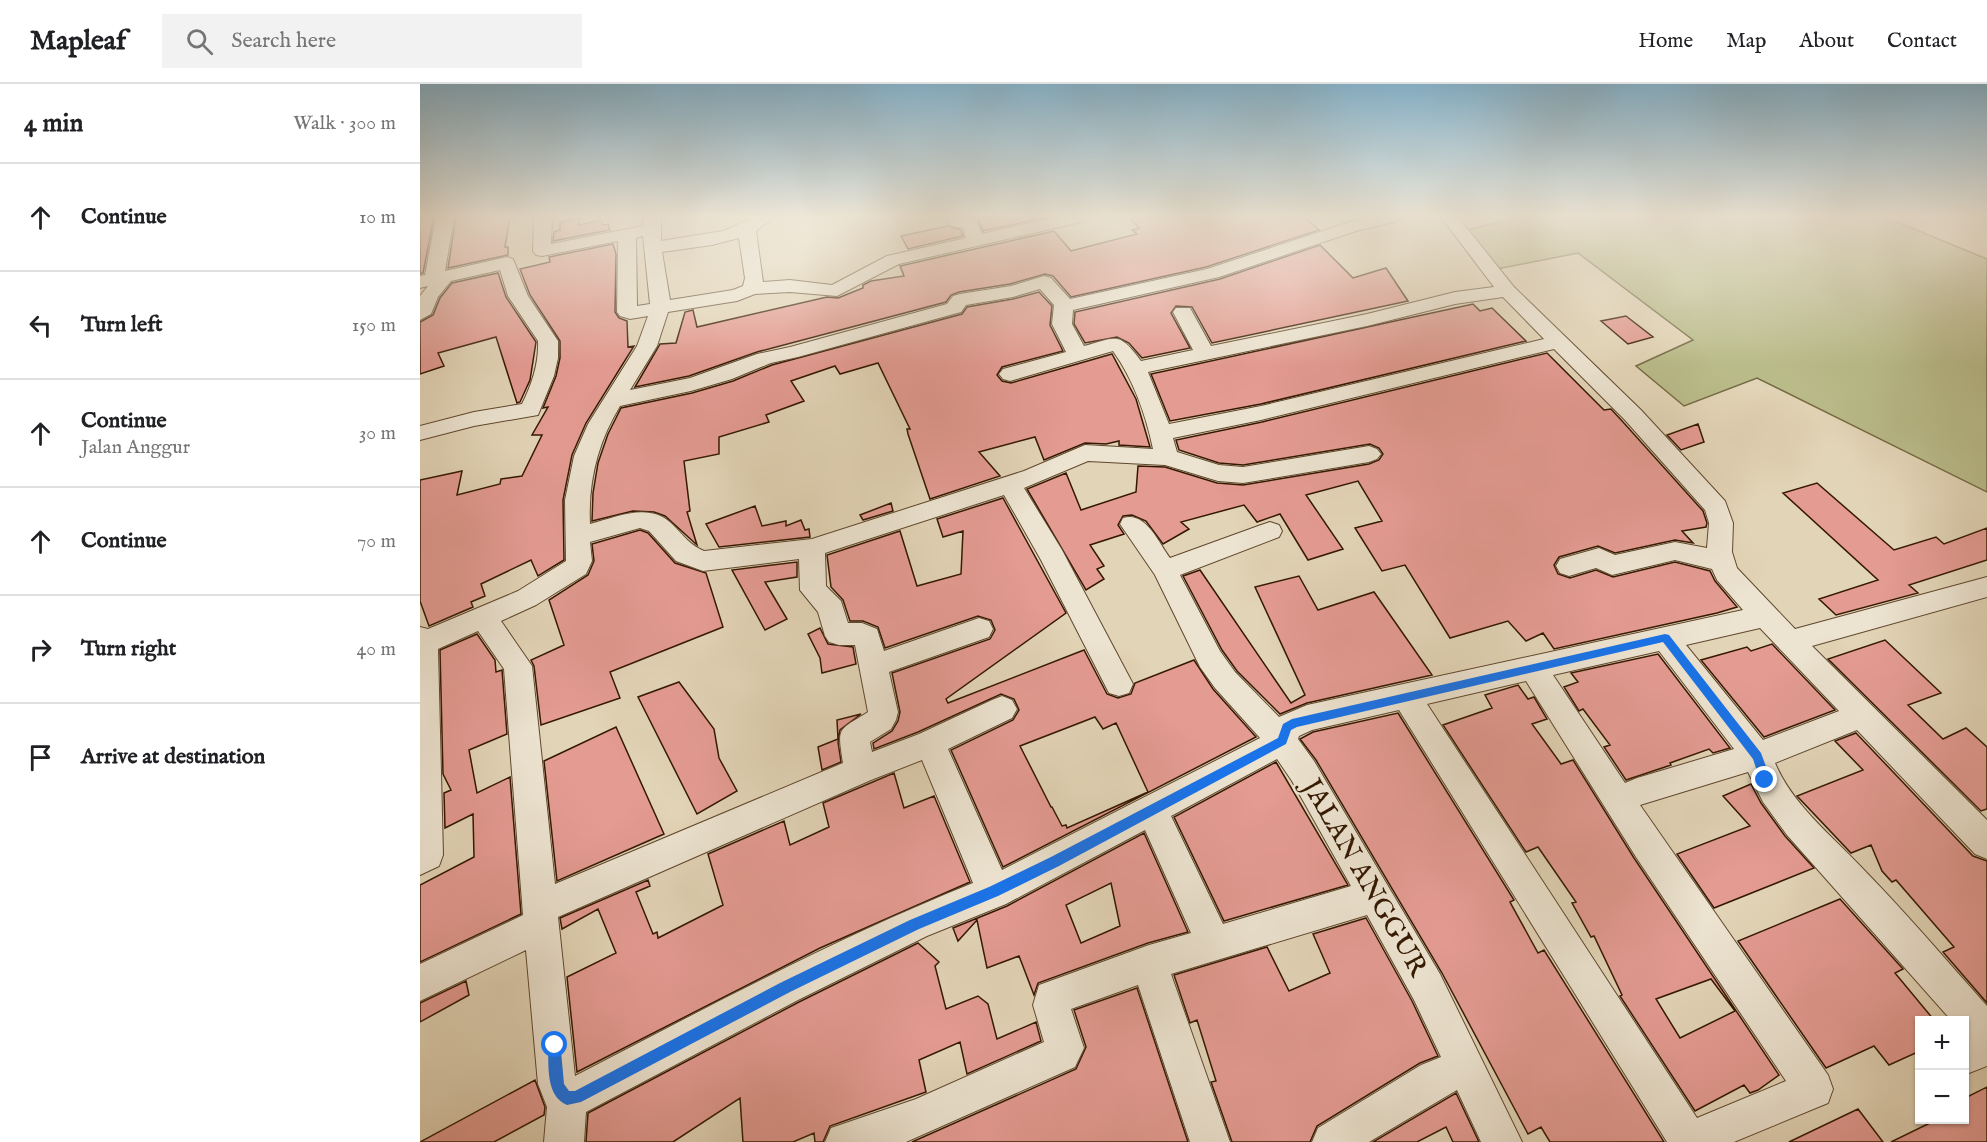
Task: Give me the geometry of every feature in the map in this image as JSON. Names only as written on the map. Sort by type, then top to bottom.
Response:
[{"type":"street","points":[[420,314],[426,310],[429,297],[439,288],[432,279],[491,266]]},
{"type":"street","points":[[420,433],[480,418],[530,410],[546,364],[548,341],[519,296],[508,266]]},
{"type":"street","points":[[627,266],[627,312],[630,313],[742,294],[752,290],[801,286],[828,291],[837,290],[879,266]]},
{"type":"street","points":[[420,860],[427,855],[421,642],[527,598],[572,572],[579,561],[576,520],[580,477],[591,441],[612,400],[647,345],[659,309],[656,266]]},
{"type":"street","points":[[752,266],[752,290]]},
{"type":"street","points":[[1064,306],[1212,273],[1232,266]]},
{"type":"street","points":[[1488,266],[1507,291],[1633,415],[1716,507],[1720,523],[1719,552],[1726,573],[1765,616],[1987,843]]},
{"type":"street","points":[[612,400],[660,393],[727,374],[770,355],[791,353],[954,308],[960,300],[1013,291],[1044,282],[1062,300],[1064,306],[1062,324],[1078,355]]},
{"type":"street","points":[[1137,368],[1367,320],[1455,298],[1507,291]]},
{"type":"street","points":[[1183,312],[1205,353]]},
{"type":"street","points":[[1161,433],[1219,423],[1484,357],[1559,342]]},
{"type":"street","points":[[1010,374],[1115,344],[1120,346],[1137,368],[1161,433],[1166,457]]},
{"type":"street","points":[[578,536],[641,519],[658,525],[686,554],[703,561],[812,549],[1032,477],[1085,453],[1166,457],[1218,473],[1243,475],[1369,454]]},
{"type":"street","points":[[1010,484],[1053,557],[1119,684]]},
{"type":"street","name":"JALAN ANGGUR","points":[[1132,524],[1165,570],[1210,659],[1240,697],[1282,741],[1303,771],[1427,987],[1502,1142]]},
{"type":"street","points":[[1165,570],[1270,531]]},
{"type":"street","points":[[812,549],[813,590],[831,608],[835,628],[839,634],[862,634],[867,637],[884,712],[881,720],[854,735],[861,770]]},
{"type":"street","points":[[1569,566],[1599,558],[1612,566],[1675,551],[1721,561]]},
{"type":"street","points":[[1790,641],[1987,587]]},
{"type":"street","points":[[567,1098],[591,1091],[785,987],[915,924],[994,892],[1282,741],[1287,727],[1307,718],[1765,616]]},
{"type":"street","points":[[483,617],[518,666],[521,675],[523,733],[543,916],[557,1084],[560,1093],[567,1098]]},
{"type":"street","points":[[873,666],[979,629]]},
{"type":"street","points":[[1665,638],[1757,756],[1765,780],[1797,823],[1854,883],[1987,1034]]},
{"type":"street","points":[[1406,696],[1689,1142],[1814,1089],[1648,846],[1532,667]]},
{"type":"street","points":[[420,983],[543,916],[861,770],[930,743],[1002,710]]},
{"type":"street","points":[[1637,792],[1757,756],[1862,715]]},
{"type":"street","points":[[930,743],[994,892]]},
{"type":"street","points":[[1152,810],[1214,944]]},
{"type":"street","points":[[845,1142],[919,1118],[1062,1054],[1065,1048],[1051,1005],[1052,998],[1149,963],[1375,896]]},
{"type":"street","points":[[1149,963],[1210,1142]]},
{"type":"street","points":[[1969,1054],[1987,1047]]},
{"type":"street","points":[[1332,1142],[1435,1079],[1466,1067]]},
{"type":"street","points":[[564,1142],[567,1098]]},
{"type":"green space","points":[[1596,266],[1987,266],[1987,492],[1757,378],[1684,406],[1636,366],[1693,340]]},
{"type":"building","points":[[420,266],[424,266],[423,273],[420,274]]},
{"type":"building","points":[[531,266],[616,266],[615,312],[619,318],[627,321],[628,347],[634,346],[586,423],[572,455],[563,500],[564,560],[538,576],[531,560],[481,584],[485,596],[471,602],[473,607],[429,626],[420,601],[420,480],[462,471],[457,495],[500,484],[501,479],[522,476],[542,435],[532,435],[548,407],[543,408],[556,376],[560,358],[560,341],[530,295],[520,269]]},
{"type":"building","points":[[900,266],[1208,266],[1071,297],[1053,276],[1045,274],[1010,284],[959,292],[951,295],[946,302],[757,352],[689,376],[635,387],[660,344],[676,343],[685,312],[693,310],[697,327],[827,297],[838,298],[863,288],[863,285],[871,281],[904,276]]},
{"type":"building","points":[[1257,266],[1341,266],[1353,278],[1386,268],[1408,301],[1212,343],[1192,307],[1176,306],[1171,313],[1190,348],[1142,358],[1129,343],[1117,337],[1085,343],[1074,324],[1075,312],[1220,279]]},
{"type":"building","points":[[498,273],[506,297],[536,342],[530,380],[520,402],[517,403],[496,337],[438,353],[444,366],[420,374],[420,322],[433,315],[440,298],[452,283]]},
{"type":"building","points":[[1039,292],[1052,306],[1050,325],[1063,351],[1002,367],[997,375],[1002,381],[1011,383],[1112,354],[1136,399],[1150,447],[1119,445],[1119,441],[1106,444],[1085,443],[1044,460],[1035,437],[979,452],[1000,476],[930,499],[908,434],[907,429],[910,429],[878,363],[840,374],[835,366],[791,381],[804,401],[766,415],[769,422],[719,437],[719,454],[684,461],[690,511],[687,512],[697,545],[665,516],[654,512],[633,511],[592,521],[593,493],[598,463],[608,434],[621,408],[692,393],[733,381],[772,365],[962,314],[967,307]]},
{"type":"building","points":[[1473,304],[1480,311],[1492,308],[1526,341],[1261,404],[1170,421],[1151,374]]},
{"type":"building","points":[[1626,316],[1653,337],[1628,344],[1601,321]]},
{"type":"building","points":[[1547,353],[1604,410],[1611,409],[1703,511],[1707,523],[1706,527],[1682,531],[1693,543],[1675,540],[1615,553],[1598,546],[1559,557],[1554,565],[1558,574],[1570,578],[1596,570],[1613,577],[1675,562],[1710,571],[1715,581],[1737,607],[1554,649],[1543,633],[1526,641],[1508,621],[1450,638],[1405,565],[1382,571],[1355,528],[1382,521],[1358,481],[1306,495],[1343,549],[1308,560],[1280,514],[1257,522],[1244,505],[1181,522],[1189,529],[1163,544],[1146,521],[1132,515],[1123,516],[1118,525],[1124,534],[1090,545],[1104,566],[1097,569],[1104,579],[1086,590],[1027,489],[1066,473],[1081,510],[1136,492],[1138,466],[1165,467],[1217,483],[1243,485],[1369,464],[1379,460],[1383,454],[1379,448],[1370,444],[1243,465],[1219,463],[1179,450],[1176,440],[1262,422]]},
{"type":"building","points":[[1698,424],[1704,442],[1681,450],[1667,435]]},
{"type":"building","points":[[1817,483],[1894,550],[1936,537],[1944,544],[1987,528],[1987,560],[1909,585],[1918,593],[1836,615],[1819,599],[1878,580],[1783,493]]},
{"type":"building","points":[[1003,498],[1066,613],[946,699],[948,703],[1084,650],[1107,694],[1118,698],[1131,694],[1135,683],[1194,660],[1213,689],[1256,737],[1003,867],[951,750],[1013,720],[1019,710],[1014,699],[1001,694],[918,732],[874,749],[873,743],[892,731],[898,721],[900,712],[892,673],[990,639],[995,630],[991,620],[978,616],[885,648],[878,627],[863,621],[850,621],[843,600],[831,587],[827,555],[900,531],[917,586],[961,574],[963,531],[943,537],[937,519]],"holes":[[[1095,717],[1103,729],[1116,723],[1148,792],[1067,828],[1066,825],[1062,826],[1051,807],[1020,746]]]},
{"type":"building","points":[[891,503],[893,511],[863,520],[860,515]]},
{"type":"building","points":[[755,506],[762,526],[786,521],[786,526],[801,520],[805,530],[809,529],[810,537],[719,547],[706,524]]},
{"type":"building","points":[[640,530],[648,533],[675,563],[706,573],[723,627],[610,672],[620,698],[541,725],[534,666],[531,660],[564,645],[549,600],[588,575],[594,561],[592,544]]},
{"type":"building","points":[[797,562],[797,577],[765,582],[787,619],[765,630],[732,570]]},
{"type":"building","points":[[1200,570],[1291,703],[1305,695],[1255,587],[1299,576],[1318,610],[1374,592],[1432,675],[1307,703],[1280,714],[1237,671],[1222,650],[1183,576]]},
{"type":"building","points":[[820,628],[828,644],[853,647],[856,664],[822,673],[820,658],[808,634]]},
{"type":"building","points":[[477,634],[495,660],[496,672],[502,670],[507,734],[469,750],[477,793],[510,777],[521,914],[420,962],[420,885],[474,857],[473,814],[445,828],[444,793],[451,790],[443,774],[440,650]]},
{"type":"building","points":[[1885,640],[1941,693],[1908,705],[1943,739],[1966,728],[1987,747],[1987,809],[1981,811],[1828,659]]},
{"type":"building","points":[[1772,644],[1835,710],[1764,737],[1701,660],[1747,647],[1751,651]]},
{"type":"building","points":[[1658,654],[1730,748],[1713,753],[1709,749],[1626,780],[1604,747],[1610,745],[1583,709],[1579,711],[1564,687],[1578,682],[1571,673]]},
{"type":"building","points":[[679,682],[714,729],[719,758],[737,791],[697,814],[638,697]]},
{"type":"building","points":[[1518,685],[1528,699],[1534,697],[1547,719],[1532,724],[1561,764],[1573,760],[1634,858],[1779,1075],[1758,1090],[1750,1093],[1744,1085],[1695,1111],[1620,996],[1622,995],[1594,936],[1591,937],[1572,903],[1576,902],[1538,847],[1526,852],[1443,725],[1492,708],[1485,695]],"holes":[[[1711,979],[1735,1011],[1680,1038],[1656,999]]]},
{"type":"building","points":[[1398,713],[1514,900],[1510,902],[1538,953],[1544,950],[1664,1142],[1550,1142],[1541,1127],[1528,1134],[1442,973],[1316,760],[1300,739],[1313,732]]},
{"type":"building","points":[[861,714],[840,730],[838,742],[841,762],[822,770],[818,747],[838,739],[837,720]]},
{"type":"building","points":[[616,727],[664,834],[557,881],[544,761]]},
{"type":"building","points":[[1856,733],[1973,856],[1987,861],[1987,1003],[1943,952],[1954,947],[1896,880],[1892,882],[1882,871],[1871,845],[1851,853],[1797,796],[1863,770],[1835,741]]},
{"type":"building","points":[[1276,762],[1348,885],[1224,921],[1174,817]]},
{"type":"building","points":[[894,773],[904,808],[934,796],[970,882],[820,948],[577,1072],[567,977],[616,953],[598,909],[562,929],[560,918],[648,880],[650,886],[636,892],[653,934],[657,932],[658,938],[723,905],[708,854],[784,821],[790,845],[829,827],[823,803]]},
{"type":"building","points":[[1751,784],[1761,803],[1785,836],[1814,868],[1714,908],[1677,854],[1750,826],[1723,796]]},
{"type":"building","points":[[1144,833],[1188,932],[1148,943],[1038,983],[1034,995],[1019,956],[987,968],[977,920],[958,941],[953,928],[1007,906]],"holes":[[[1111,883],[1120,926],[1081,943],[1066,905]]]},
{"type":"building","points":[[1840,899],[1903,969],[1895,973],[1931,1016],[1915,1016],[1915,1053],[1889,1065],[1874,1046],[1826,1068],[1738,941]]},
{"type":"building","points":[[1366,918],[1412,1001],[1438,1056],[1420,1063],[1317,1126],[1310,1142],[1232,1142],[1211,1082],[1216,1081],[1197,1020],[1190,1023],[1174,975],[1267,947],[1289,991],[1330,973],[1313,934]]},
{"type":"building","points":[[918,943],[939,962],[935,966],[946,1009],[978,996],[988,1004],[997,1039],[1036,1022],[1041,1041],[967,1074],[960,1042],[919,1060],[926,1092],[830,1126],[823,1142],[815,1142],[814,1133],[793,1142],[743,1142],[740,1098],[673,1142],[586,1142],[588,1113],[799,1002]]},
{"type":"building","points":[[466,981],[469,995],[420,1022],[420,1003]]},
{"type":"building","points":[[1137,988],[1188,1142],[912,1142],[1076,1069],[1086,1047],[1074,1010]]},
{"type":"building","points":[[535,1080],[545,1107],[544,1115],[494,1142],[420,1142]]},
{"type":"building","points":[[1987,1087],[1987,1142],[1891,1142],[1928,1124],[1969,1124],[1969,1096]]},
{"type":"building","points":[[1456,1093],[1479,1142],[1453,1142],[1446,1127],[1417,1142],[1373,1142]]},
{"type":"building","points":[[1858,1109],[1883,1142],[1789,1142]]},
{"type":"route","points":[[555,1045],[557,1084],[560,1093],[567,1098],[576,1097],[696,1036],[785,987],[915,924],[994,892],[1055,861],[1282,741],[1287,727],[1295,723],[1307,718],[1532,667],[1665,638],[1757,756],[1765,780]]}]
